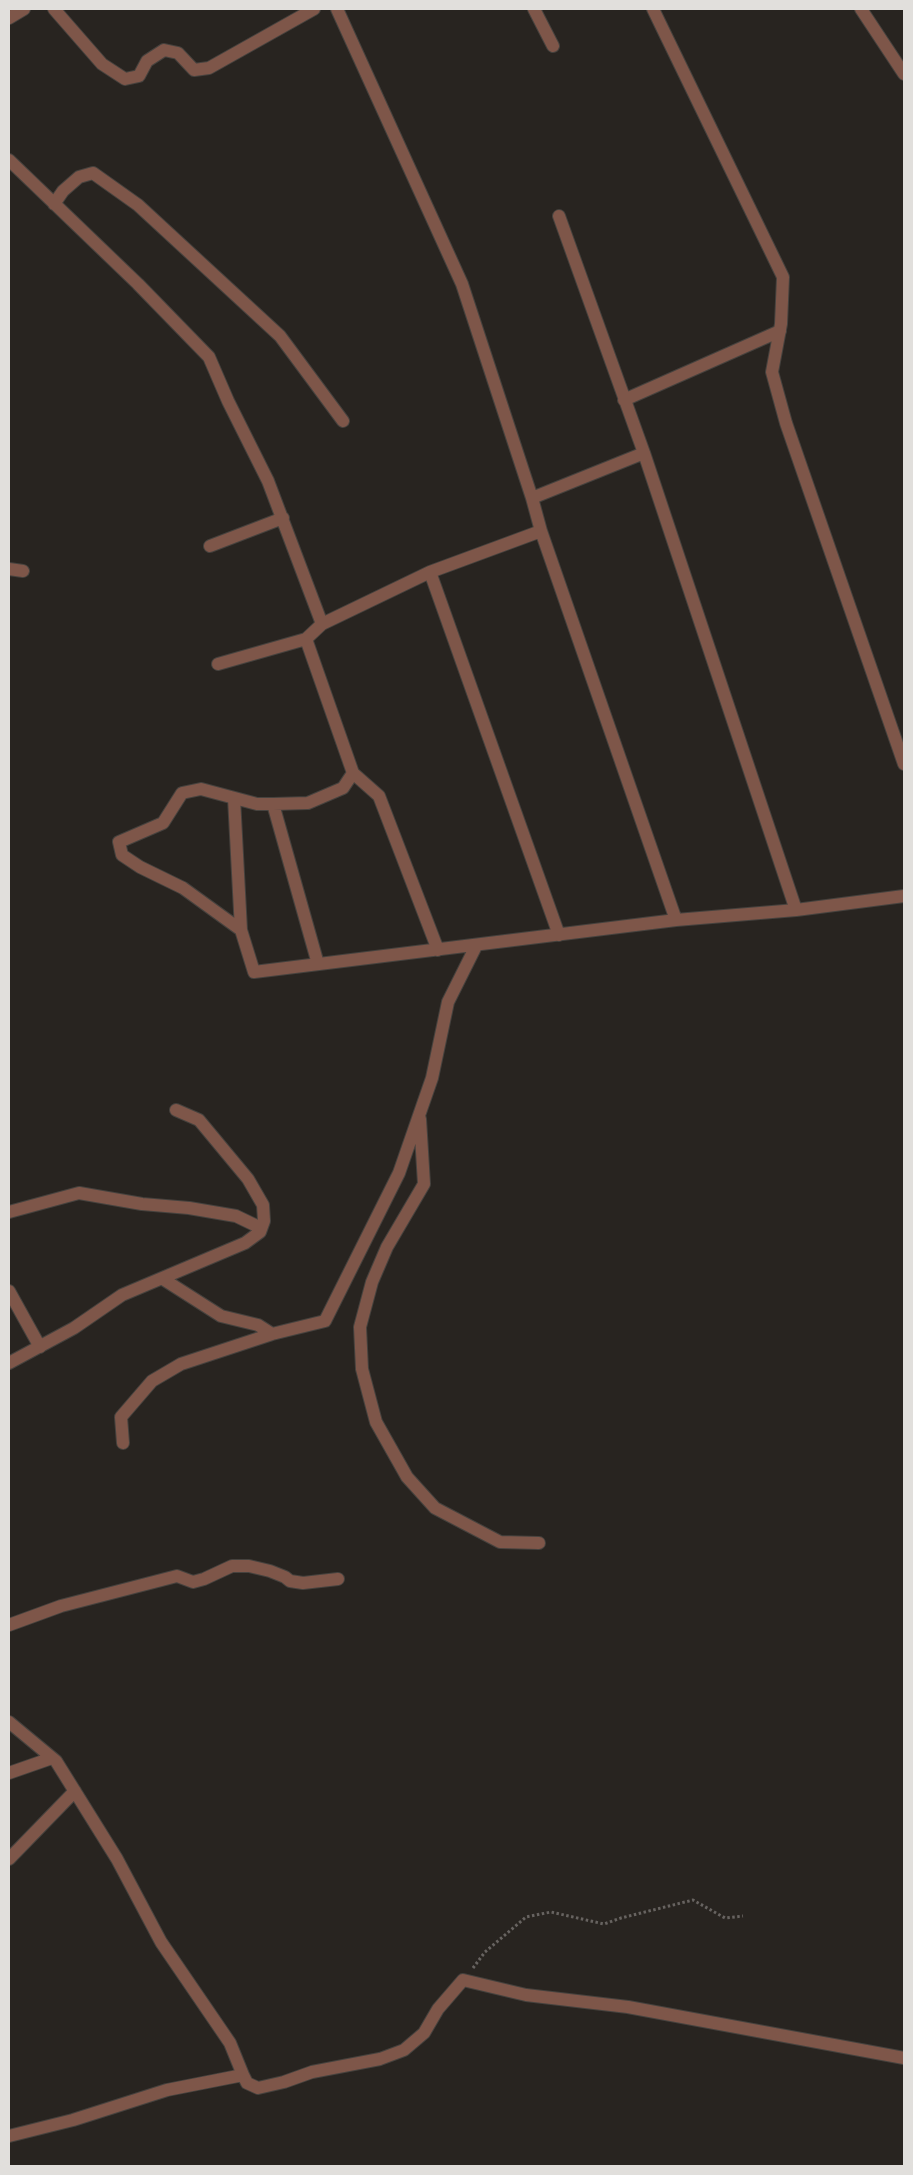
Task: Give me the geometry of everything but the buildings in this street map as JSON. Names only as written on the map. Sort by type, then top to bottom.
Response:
[{"type":"street","points":[[9,18],[24,9]]},
{"type":"street","points":[[54,9],[102,64],[124,79],[139,76],[147,61],[164,50],[178,53],[194,70],[209,68],[314,9]]},
{"type":"street","points":[[338,9],[462,284],[541,531],[676,920]]},
{"type":"street","points":[[534,9],[552,46]]},
{"type":"street","points":[[653,9],[783,277],[780,331],[772,372],[786,423],[904,764]]},
{"type":"street","points":[[861,9],[904,74]]},
{"type":"street","points":[[9,160],[138,284],[209,357],[228,401],[268,481],[322,624]]},
{"type":"street","points":[[54,204],[63,191],[79,177],[94,172],[138,205],[280,336],[343,421]]},
{"type":"street","points":[[559,216],[644,453],[796,910]]},
{"type":"street","points":[[624,400],[780,331]]},
{"type":"street","points":[[532,498],[644,453]]},
{"type":"street","points":[[210,546],[282,518]]},
{"type":"street","points":[[218,664],[306,639],[322,624],[430,572],[541,531]]},
{"type":"street","points":[[9,569],[23,571]]},
{"type":"street","points":[[430,572],[559,935]]},
{"type":"street","points":[[306,639],[353,773],[379,796],[438,950]]},
{"type":"street","points":[[241,930],[183,888],[140,867],[122,855],[119,842],[163,823],[182,793],[202,790],[257,804],[308,803],[342,788],[353,773]]},
{"type":"street","points":[[234,798],[241,930],[254,972],[676,920],[796,910],[904,896]]},
{"type":"street","points":[[273,804],[318,964]]},
{"type":"street","points":[[123,1443],[121,1417],[152,1381],[181,1364],[272,1334],[325,1321],[399,1173],[432,1078],[448,1002],[476,946]]},
{"type":"street","points":[[9,1364],[40,1348],[122,1295],[245,1243],[261,1228],[264,1221],[263,1205],[248,1179],[199,1120],[176,1110]]},
{"type":"street","points":[[420,1114],[424,1184],[386,1247],[372,1282],[360,1327],[362,1369],[376,1422],[407,1477],[435,1508],[500,1542],[539,1543]]},
{"type":"street","points":[[9,1212],[79,1193],[142,1204],[189,1208],[236,1216],[261,1228]]},
{"type":"street","points":[[163,1279],[221,1316],[258,1325],[272,1334]]},
{"type":"street","points":[[9,1291],[40,1348]]},
{"type":"street","points":[[9,1625],[61,1606],[177,1576],[193,1582],[232,1566],[249,1566],[270,1571],[285,1577],[290,1582],[303,1583],[338,1579]]},
{"type":"street","points":[[9,1722],[52,1758],[75,1791],[117,1859],[161,1942],[230,2043],[246,2083],[258,2088],[284,2082],[312,2072],[380,2059],[404,2050],[424,2033],[438,2009],[463,1980],[526,1995],[628,2007],[904,2058]]},
{"type":"street","points":[[9,1773],[52,1758]]},
{"type":"street","points":[[9,1859],[75,1791]]},
{"type":"street","points":[[9,2136],[73,2120],[167,2090],[242,2075]]},
{"type":"path","points":[[463,1980],[485,1952],[526,1917],[550,1912],[604,1924],[693,1900],[725,1918],[743,1916]]}]
